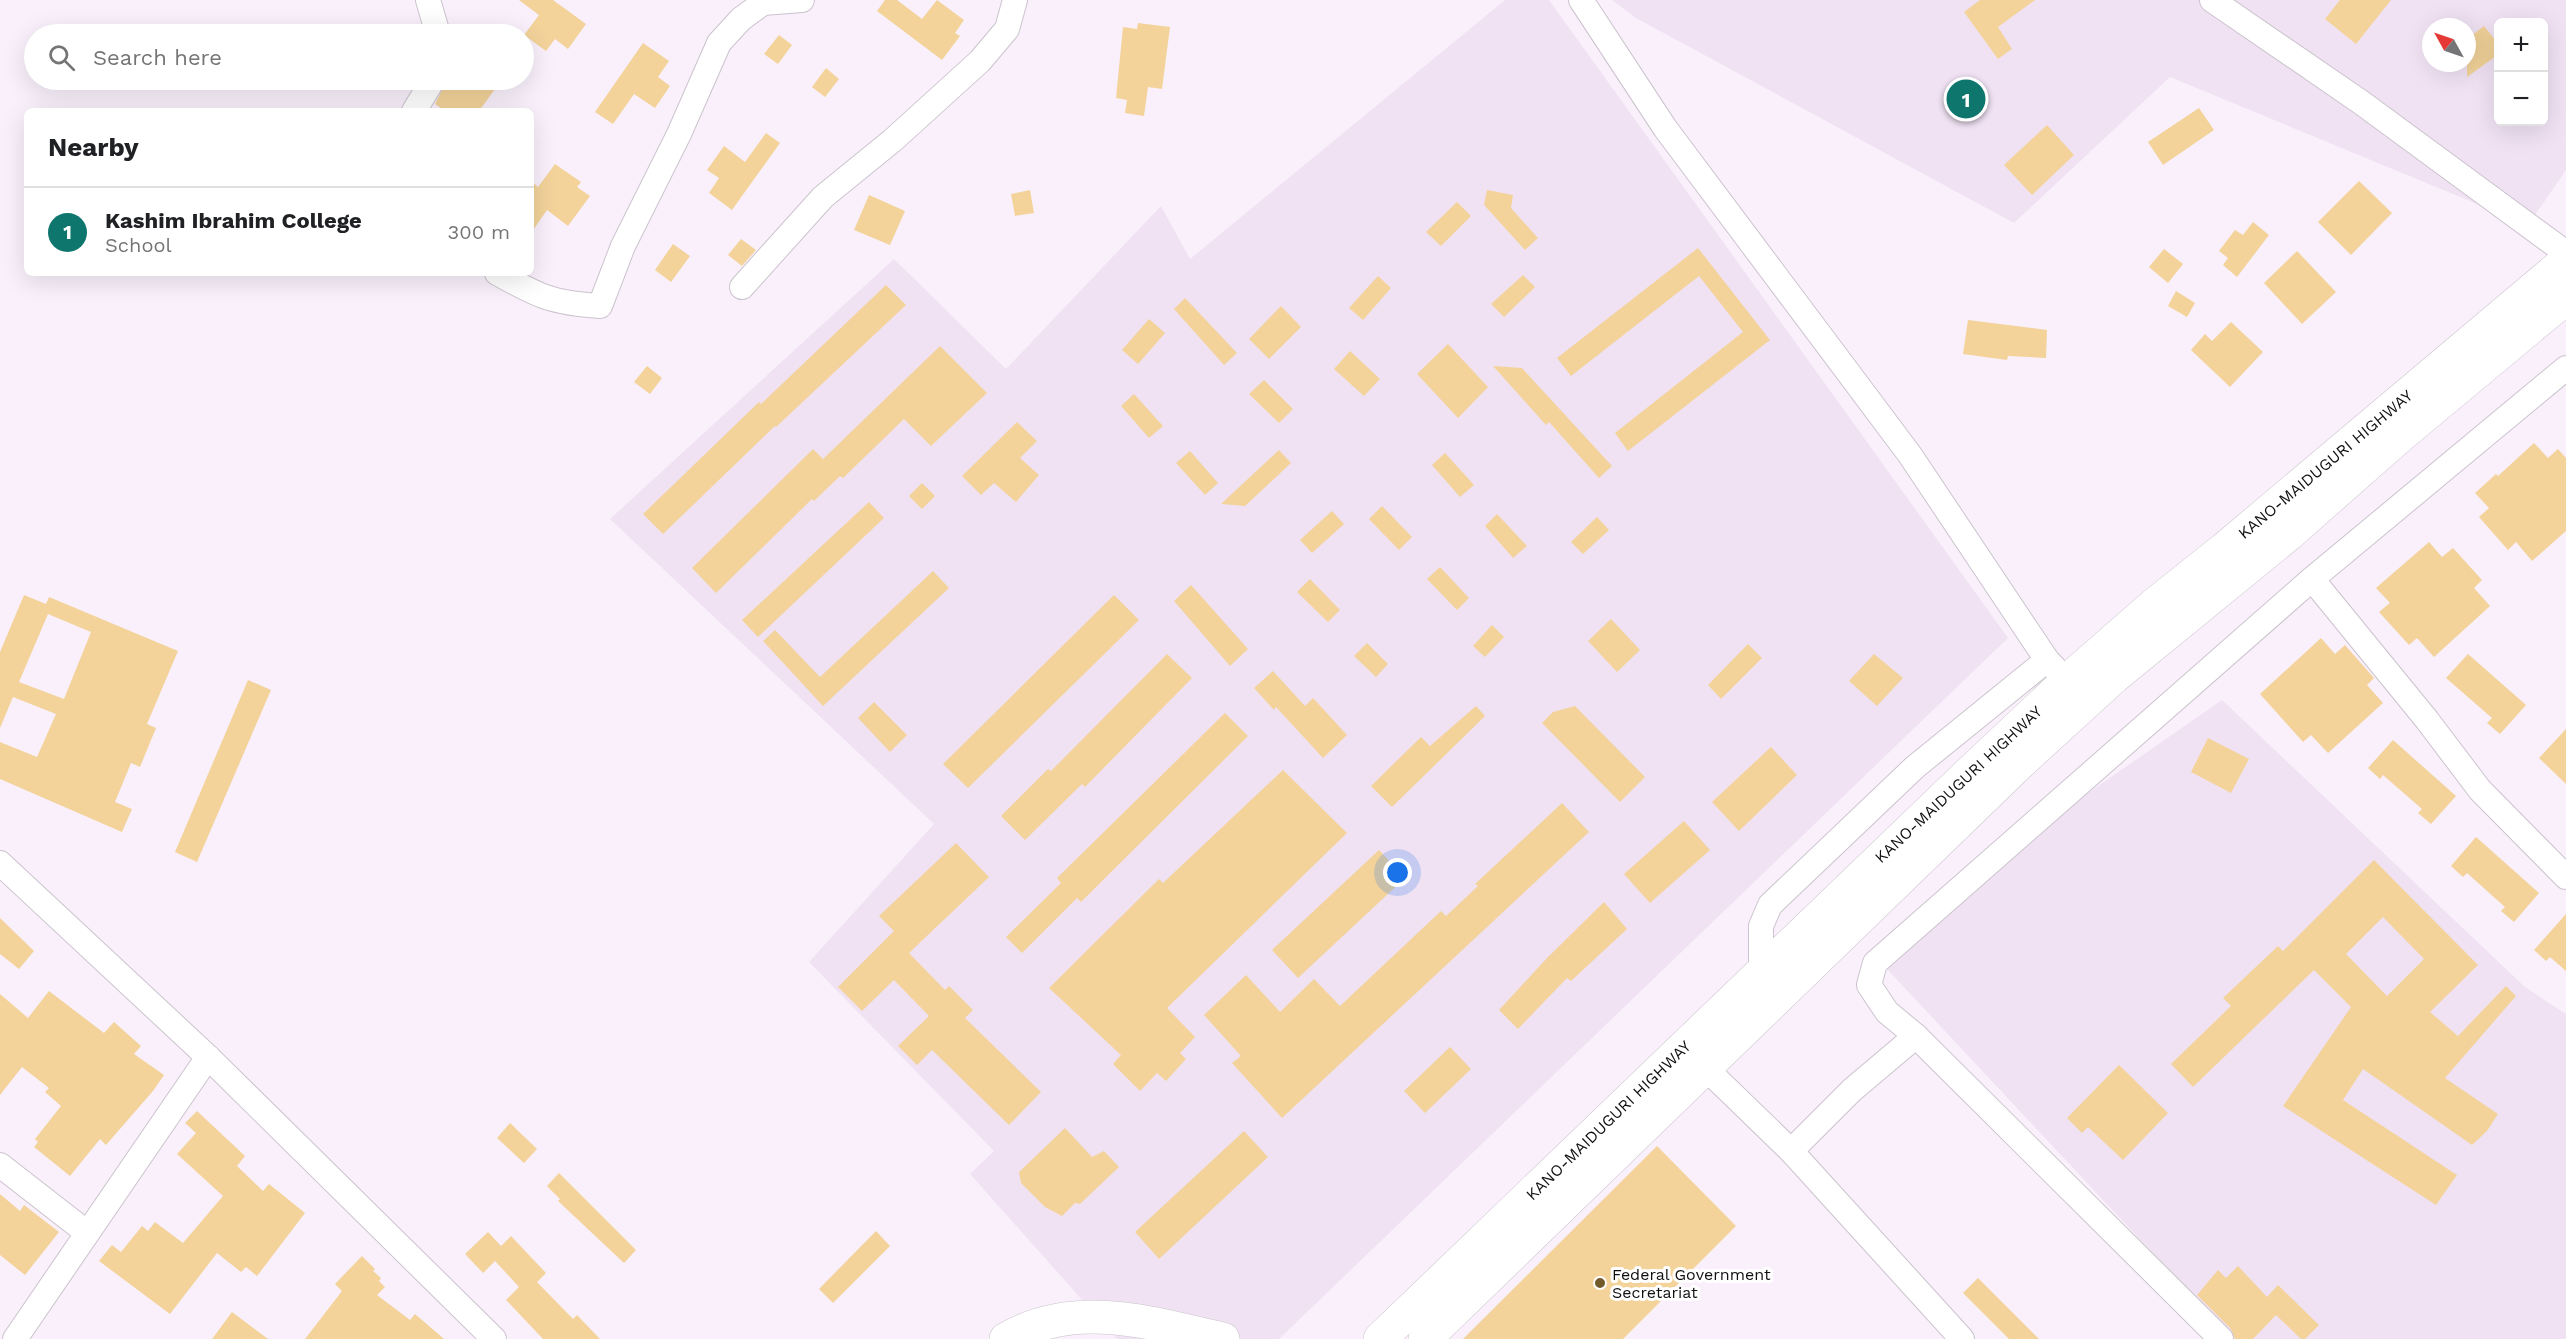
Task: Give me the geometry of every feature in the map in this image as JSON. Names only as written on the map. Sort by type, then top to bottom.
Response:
[{"type":"highway","name":"KANO-MAIDUGURI HIGHWAY","points":[[1425,1339],[1694,1057],[1761,972],[2057,671],[2156,604],[2566,261]]},
{"type":"highway","name":"KANO-MAIDUGURI HIGHWAY","points":[[1378,1336],[1576,1152],[1694,1057],[2114,677],[2289,534],[2399,437],[2566,298]]},
{"type":"highway","points":[[1006,1339],[1041,1324],[1100,1317],[1124,1317],[1223,1339]]},
{"type":"street","points":[[428,0],[435,24]]},
{"type":"street","points":[[502,276],[536,296],[567,304],[600,306],[623,246],[679,134],[719,43],[741,19],[763,3],[802,0]]},
{"type":"street","points":[[742,287],[823,197],[893,140],[980,61],[1006,29],[1015,0]]},
{"type":"street","points":[[1581,0],[1665,128],[1910,455],[2057,671]]},
{"type":"street","points":[[2212,0],[2362,104],[2566,253]]},
{"type":"street","points":[[416,108],[427,90]]},
{"type":"street","points":[[2221,1339],[1916,1036],[1887,1012],[1869,985],[1875,963],[2312,579],[2566,368]]},
{"type":"street","points":[[2312,579],[2427,720],[2480,790],[2566,877]]},
{"type":"street","points":[[0,863],[207,1057],[495,1339]]},
{"type":"street","points":[[1791,1150],[1852,1090],[1916,1036]]},
{"type":"street","points":[[15,1339],[207,1057]]},
{"type":"street","points":[[1694,1057],[1791,1150],[1962,1339]]},
{"type":"street","points":[[0,1165],[86,1232]]},
{"type":"shaded area","points":[[1505,0],[1549,0],[2008,638],[1279,1339],[1117,1339],[970,1174],[994,1151],[809,962],[934,824],[610,519],[894,259],[1006,369],[1161,206],[1190,259]]},
{"type":"shaded area","points":[[1612,0],[2566,0],[2566,170],[2528,225],[2170,77],[2014,223],[1636,18]]},
{"type":"shaded area","points":[[2222,700],[2525,987],[2566,1014],[2566,1339],[2233,1339],[1886,968],[2042,825]]},
{"type":"building","points":[[519,0],[553,0],[586,24],[568,49],[555,39],[546,51],[534,42],[532,24],[539,15]]},
{"type":"building","points":[[885,0],[897,0],[922,19],[937,0],[964,20],[955,33],[960,36],[942,60],[877,11]]},
{"type":"building","points":[[1980,0],[2035,0],[1998,27],[2012,49],[1998,59],[1964,12]]},
{"type":"building","points":[[2340,0],[2391,0],[2356,44],[2325,19]]},
{"type":"building","points":[[1138,23],[1170,27],[1162,89],[1148,87],[1144,116],[1125,113],[1127,100],[1116,98],[1123,27],[1137,29]]},
{"type":"building","points":[[2484,26],[2494,39],[2494,58],[2476,71],[2476,32]]},
{"type":"building","points":[[779,35],[792,45],[778,64],[764,54]]},
{"type":"building","points":[[643,43],[669,61],[658,77],[670,86],[655,108],[634,94],[613,124],[595,112]]},
{"type":"building","points":[[826,68],[839,79],[825,97],[812,87]]},
{"type":"building","points":[[442,90],[494,90],[481,108],[441,108],[435,104]]},
{"type":"building","points":[[2199,108],[2214,130],[2163,165],[2148,142]]},
{"type":"building","points":[[2047,125],[2074,155],[2032,195],[2004,165]]},
{"type":"building","points":[[766,133],[780,143],[732,210],[709,193],[719,178],[707,170],[724,146],[745,162]]},
{"type":"building","points":[[555,164],[581,182],[577,187],[590,196],[568,226],[547,210],[534,229],[534,184],[538,187]]},
{"type":"building","points":[[2359,181],[2392,213],[2351,255],[2318,222]]},
{"type":"building","points":[[1030,190],[1034,213],[1015,216],[1011,194]]},
{"type":"building","points":[[1487,190],[1513,195],[1511,208],[1538,238],[1525,250],[1484,205]]},
{"type":"building","points":[[869,195],[905,211],[890,245],[854,230]]},
{"type":"building","points":[[1457,202],[1471,216],[1441,246],[1426,232]]},
{"type":"building","points":[[2253,222],[2269,235],[2237,277],[2223,265],[2228,258],[2219,251],[2235,230],[2243,235]]},
{"type":"building","points":[[741,239],[756,250],[742,266],[728,255]]},
{"type":"building","points":[[673,244],[690,256],[671,282],[655,270]]},
{"type":"building","points":[[1698,248],[1770,340],[1628,451],[1615,433],[1743,332],[1699,276],[1571,376],[1557,358]]},
{"type":"building","points":[[2164,249],[2183,264],[2168,283],[2149,267]]},
{"type":"building","points":[[2297,251],[2336,292],[2302,324],[2264,283]]},
{"type":"building","points":[[1523,275],[1535,287],[1504,317],[1491,304]]},
{"type":"building","points":[[1378,276],[1391,288],[1363,320],[1349,308]]},
{"type":"building","points":[[886,285],[906,305],[663,534],[643,514],[759,402],[761,404]]},
{"type":"building","points":[[2176,291],[2195,303],[2187,317],[2168,306]]},
{"type":"building","points":[[1185,298],[1237,353],[1224,365],[1174,309]]},
{"type":"building","points":[[1281,306],[1301,327],[1269,359],[1249,339]]},
{"type":"building","points":[[1149,319],[1165,333],[1138,364],[1122,350]]},
{"type":"building","points":[[1968,320],[2047,330],[2046,358],[2008,356],[2007,360],[1963,354]]},
{"type":"building","points":[[2231,322],[2263,352],[2230,387],[2191,350],[2205,334],[2212,341]]},
{"type":"building","points":[[1448,344],[1488,387],[1458,418],[1417,374]]},
{"type":"building","points":[[940,346],[987,393],[931,446],[904,419],[843,478],[840,476],[814,501],[812,499],[716,593],[692,568],[813,449],[823,459]]},
{"type":"building","points":[[1350,351],[1380,379],[1364,396],[1334,369]]},
{"type":"building","points":[[647,366],[662,378],[650,394],[634,382]]},
{"type":"building","points":[[1493,366],[1522,368],[1612,466],[1599,478],[1549,422],[1546,425]]},
{"type":"building","points":[[1264,380],[1293,409],[1279,423],[1249,394]]},
{"type":"building","points":[[1134,394],[1163,426],[1149,438],[1121,406]]},
{"type":"building","points":[[1017,422],[1037,441],[1020,458],[1039,475],[1016,502],[994,483],[981,495],[962,476]]},
{"type":"building","points":[[2534,443],[2548,458],[2558,449],[2566,458],[2566,531],[2532,561],[2516,542],[2508,550],[2479,517],[2489,508],[2475,493],[2496,474],[2498,476]]},
{"type":"building","points":[[1279,450],[1291,463],[1245,506],[1221,504]]},
{"type":"building","points":[[1190,451],[1218,483],[1205,495],[1176,463]]},
{"type":"building","points":[[1445,453],[1474,485],[1460,497],[1432,465]]},
{"type":"building","points":[[922,483],[935,496],[922,509],[909,496]]},
{"type":"building","points":[[869,502],[884,518],[758,637],[742,620]]},
{"type":"building","points":[[1382,506],[1412,537],[1399,550],[1369,519]]},
{"type":"building","points":[[1332,511],[1344,524],[1312,553],[1300,540]]},
{"type":"building","points":[[1497,514],[1527,546],[1513,558],[1485,526]]},
{"type":"building","points":[[1597,517],[1609,530],[1583,554],[1571,542]]},
{"type":"building","points":[[2429,542],[2442,557],[2453,548],[2482,580],[2474,588],[2490,606],[2434,657],[2417,638],[2409,645],[2379,612],[2390,603],[2376,588]]},
{"type":"building","points":[[1440,567],[1469,598],[1457,610],[1427,579]]},
{"type":"building","points":[[933,571],[949,588],[823,706],[763,641],[775,630],[820,677]]},
{"type":"building","points":[[1310,579],[1340,610],[1328,622],[1297,592]]},
{"type":"building","points":[[1191,585],[1248,649],[1230,666],[1174,601]]},
{"type":"building","points":[[24,595],[46,604],[49,597],[178,651],[147,724],[156,728],[140,767],[131,763],[115,802],[132,809],[122,832],[0,779],[0,742],[37,757],[56,714],[13,697],[0,728],[0,652]],"holes":[[[48,614],[91,632],[64,699],[19,682]]]},
{"type":"building","points":[[1114,595],[1139,620],[968,788],[943,764]]},
{"type":"building","points":[[1611,619],[1640,650],[1617,672],[1588,641]]},
{"type":"building","points":[[1492,625],[1504,637],[1485,657],[1473,646]]},
{"type":"building","points":[[2321,638],[2335,654],[2345,645],[2374,678],[2367,685],[2383,703],[2328,753],[2311,735],[2303,742],[2260,694]]},
{"type":"building","points":[[1367,643],[1388,664],[1376,677],[1354,656]]},
{"type":"building","points":[[1748,644],[1762,658],[1721,699],[1708,685]]},
{"type":"building","points":[[1167,654],[1192,678],[1085,787],[1082,784],[1025,840],[1001,816],[1048,769],[1051,771]]},
{"type":"building","points":[[1874,654],[1903,678],[1877,706],[1849,681]]},
{"type":"building","points":[[2468,654],[2526,705],[2500,734],[2487,723],[2492,718],[2446,678]]},
{"type":"building","points":[[1273,671],[1305,706],[1313,698],[1347,735],[1323,758],[1276,707],[1274,710],[1254,688]]},
{"type":"building","points":[[248,680],[271,690],[197,862],[175,852]]},
{"type":"building","points":[[874,702],[907,735],[890,752],[858,718]]},
{"type":"building","points":[[1476,706],[1485,716],[1392,807],[1371,786],[1421,737],[1430,746]]},
{"type":"building","points":[[1575,706],[1645,777],[1620,802],[1542,723],[1553,712]]},
{"type":"building","points":[[1225,713],[1248,736],[1081,902],[1077,898],[1022,953],[1006,937],[1061,883],[1057,878]]},
{"type":"building","points":[[2566,729],[2566,784],[2539,758]]},
{"type":"building","points":[[2208,738],[2249,759],[2231,793],[2191,772]]},
{"type":"building","points":[[2393,740],[2456,796],[2431,824],[2418,813],[2422,809],[2383,775],[2380,779],[2368,768]]},
{"type":"building","points":[[1771,747],[1797,775],[1739,831],[1712,802]]},
{"type":"building","points":[[1283,770],[1347,833],[1167,1008],[1195,1037],[1180,1053],[1186,1059],[1166,1081],[1157,1073],[1140,1091],[1113,1064],[1121,1055],[1049,988],[1159,879],[1163,883]]},
{"type":"building","points":[[1562,803],[1589,832],[1282,1118],[1232,1063],[1241,1056],[1204,1015],[1246,975],[1280,1012],[1314,979],[1340,1006],[1441,911],[1446,916],[1478,886],[1475,884]]},
{"type":"building","points":[[1684,821],[1710,850],[1650,903],[1624,874]]},
{"type":"building","points":[[2476,837],[2539,893],[2514,922],[2501,911],[2505,907],[2467,873],[2463,877],[2451,866]]},
{"type":"building","points":[[956,843],[989,877],[909,953],[945,990],[949,986],[973,1010],[965,1018],[1041,1092],[1009,1125],[932,1050],[917,1065],[898,1046],[929,1016],[894,980],[862,1011],[838,987],[894,931],[879,916]]},
{"type":"building","points":[[1379,850],[1405,878],[1298,978],[1272,950]]},
{"type":"building","points":[[2374,860],[2478,965],[2430,1012],[2458,1036],[2506,986],[2516,996],[2445,1078],[2498,1114],[2487,1131],[2472,1145],[2363,1069],[2343,1100],[2457,1175],[2436,1205],[2283,1106],[2351,1007],[2314,970],[2193,1087],[2171,1064],[2231,1006],[2223,998],[2278,946],[2283,951]],"holes":[[[2383,917],[2424,959],[2387,996],[2346,954]]]},
{"type":"building","points":[[1604,902],[1627,929],[1571,981],[1567,978],[1518,1029],[1499,1010],[1547,958]]},
{"type":"building","points":[[2566,914],[2566,971],[2550,957],[2546,961],[2534,950]]},
{"type":"building","points":[[0,918],[34,951],[19,969],[0,954]]},
{"type":"building","points":[[49,991],[104,1033],[114,1022],[141,1046],[134,1054],[164,1075],[106,1145],[100,1139],[70,1176],[34,1147],[38,1142],[35,1139],[61,1106],[45,1092],[49,1088],[22,1067],[0,1095],[0,994],[28,1018]]},
{"type":"building","points":[[1450,1047],[1471,1069],[1425,1113],[1404,1091]]},
{"type":"building","points":[[2119,1065],[2168,1113],[2123,1160],[2088,1127],[2082,1133],[2067,1118]]},
{"type":"building","points":[[197,1111],[245,1156],[237,1166],[263,1191],[269,1184],[305,1213],[257,1276],[246,1267],[241,1272],[217,1253],[170,1314],[99,1261],[112,1245],[121,1252],[142,1226],[148,1231],[155,1222],[183,1243],[223,1196],[177,1154],[196,1133],[185,1123]]},
{"type":"building","points":[[510,1123],[537,1149],[524,1163],[497,1138]]},
{"type":"building","points":[[1065,1128],[1092,1157],[1104,1151],[1119,1167],[1080,1204],[1075,1203],[1062,1216],[1045,1207],[1021,1183],[1019,1172]]},
{"type":"building","points":[[1244,1131],[1268,1157],[1159,1259],[1135,1232]]},
{"type":"building","name":"Federal Government Secretariat","points":[[1657,1146],[1736,1226],[1623,1339],[1463,1339]]},
{"type":"building","points":[[559,1173],[636,1250],[624,1263],[558,1201],[560,1199],[547,1186]]},
{"type":"building","points":[[0,1194],[20,1211],[24,1205],[59,1232],[25,1275],[0,1255]]},
{"type":"building","points":[[876,1231],[890,1246],[833,1303],[819,1289]]},
{"type":"building","points":[[488,1232],[501,1246],[511,1236],[546,1273],[537,1282],[573,1319],[577,1315],[600,1339],[543,1339],[506,1300],[519,1287],[495,1261],[483,1273],[465,1254]]},
{"type":"building","points":[[362,1256],[375,1269],[373,1271],[381,1278],[379,1281],[385,1287],[377,1295],[410,1320],[415,1314],[444,1339],[305,1339],[342,1291],[335,1284]]},
{"type":"building","points":[[2238,1266],[2267,1297],[2278,1285],[2319,1325],[2305,1339],[2301,1339],[2276,1315],[2253,1339],[2235,1339],[2231,1329],[2197,1295],[2218,1270],[2226,1278]]},
{"type":"building","points":[[1978,1278],[2039,1339],[2009,1339],[1963,1293]]},
{"type":"building","points":[[232,1312],[268,1339],[212,1339]]},
{"type":"place","name":"Kashim Ibrahim College","points":[[1966,99]]},
{"type":"place","name":"Federal Government Secretariat","points":[[1600,1283]]}]
